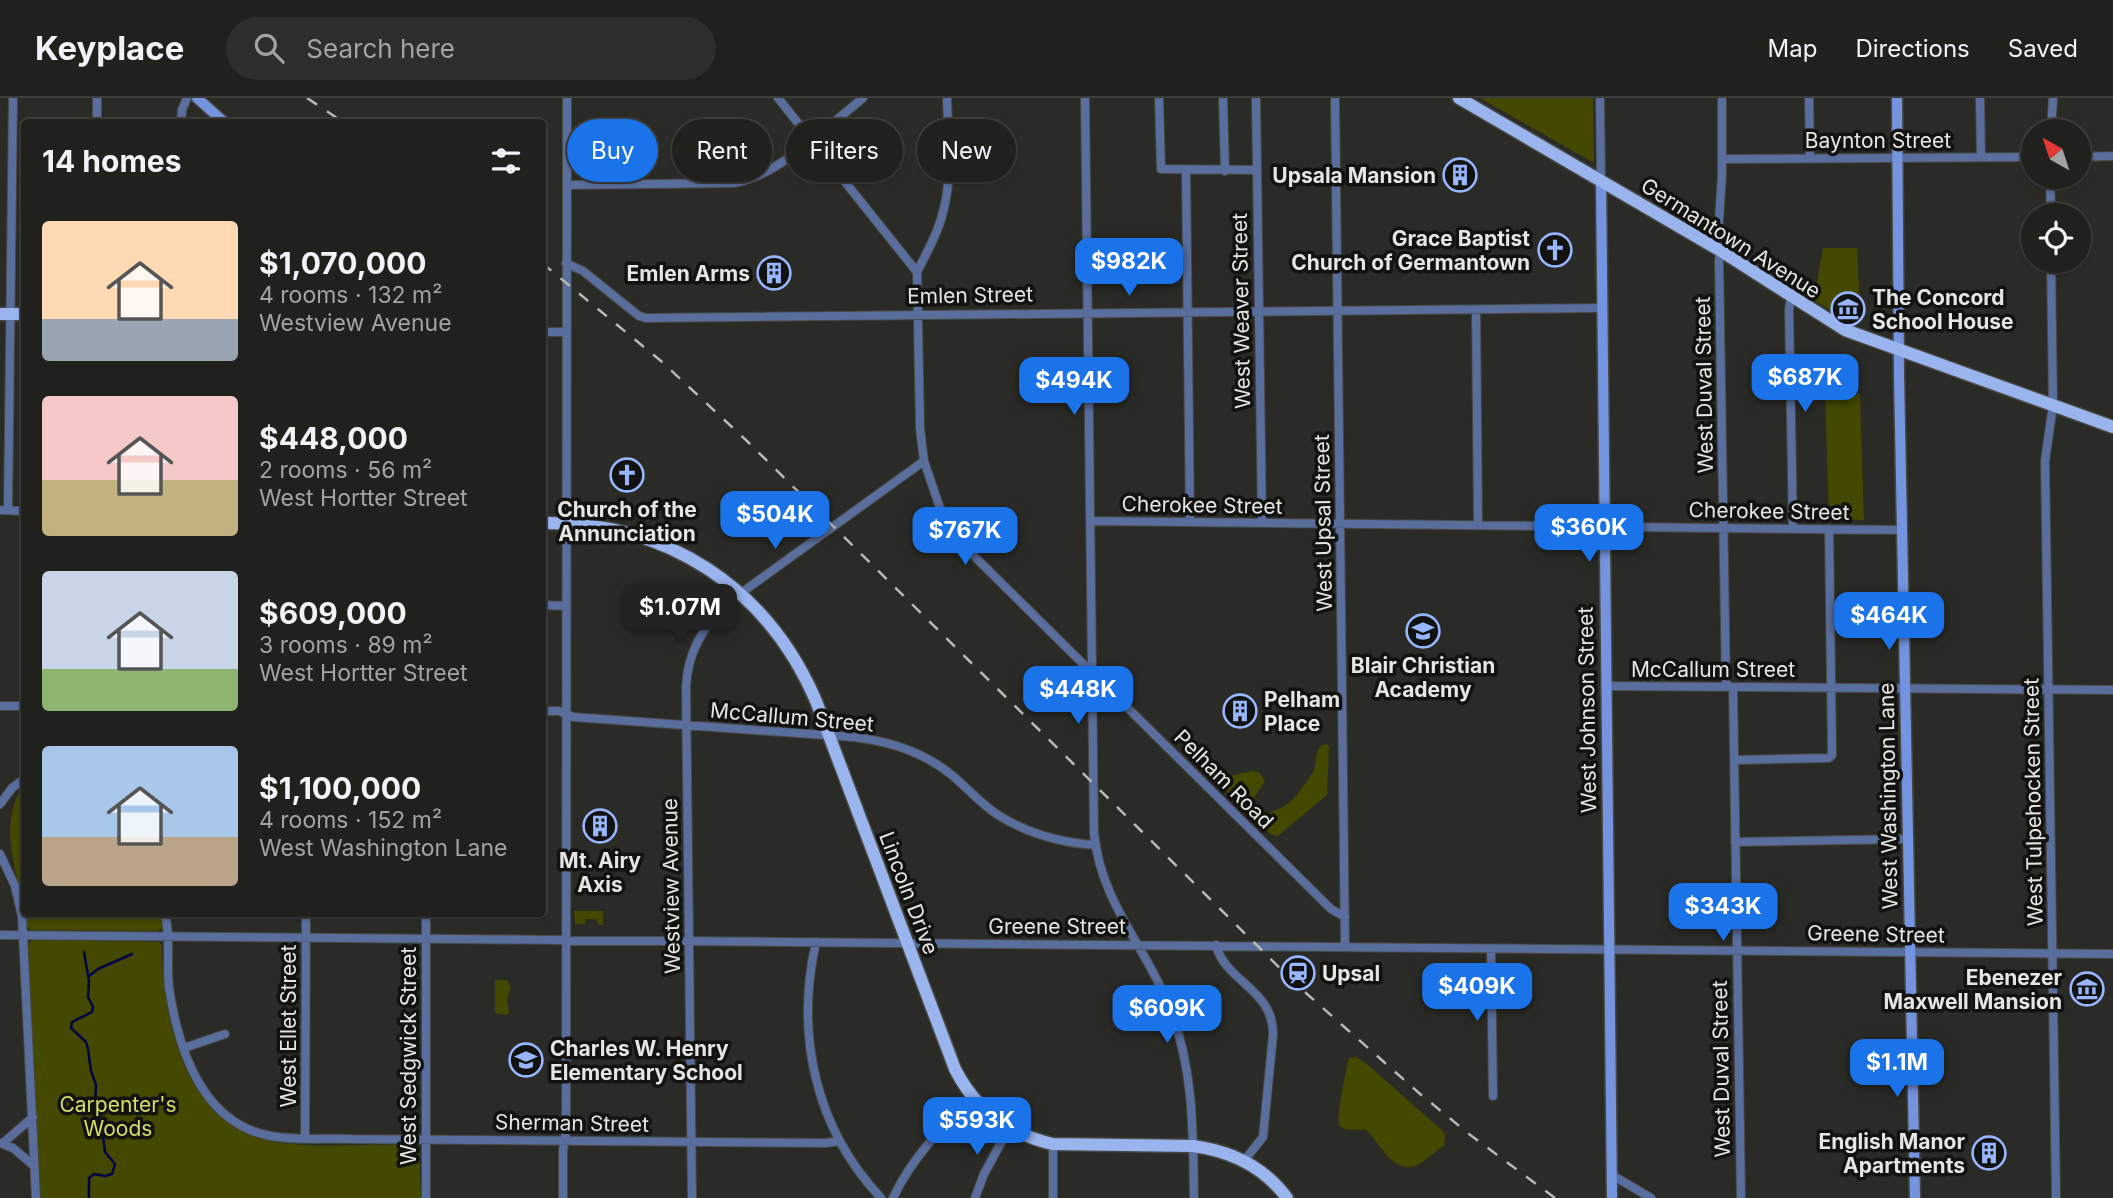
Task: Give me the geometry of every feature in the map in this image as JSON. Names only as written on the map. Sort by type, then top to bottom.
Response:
[{"type":"main road","points":[[197,98],[221,119]]},
{"type":"main road","name":"West Washington Lane","points":[[1897,98],[1899,351],[1915,1198]]},
{"type":"main road","name":"Germantown Avenue","points":[[1463,99],[1718,249],[1845,331],[2112,425]]},
{"type":"main road","name":"West Johnson Street","points":[[1601,180],[1612,1198]]},
{"type":"main road","name":"Lincoln Drive","points":[[546,523],[613,529],[662,544],[705,566],[741,593],[769,622],[792,654],[811,688],[955,1069],[975,1100],[992,1116],[1009,1128],[1053,1144],[1193,1146],[1214,1149],[1244,1161],[1265,1175],[1287,1198]]},
{"type":"street","points":[[4,510],[5,314],[13,98]]},
{"type":"street","points":[[97,98],[97,119]]},
{"type":"street","points":[[181,119],[187,98]]},
{"type":"street","points":[[563,1198],[567,98]]},
{"type":"street","points":[[778,98],[795,119]]},
{"type":"street","points":[[848,98],[852,107]]},
{"type":"street","points":[[837,119],[863,98]]},
{"type":"street","points":[[845,182],[917,272],[940,223],[946,199],[947,98]]},
{"type":"street","points":[[1084,98],[1093,806],[1096,845],[1113,901],[1161,988],[1180,1039],[1190,1088],[1194,1198]]},
{"type":"street","points":[[1159,98],[1161,169],[1257,170]]},
{"type":"street","points":[[1223,98],[1224,171]]},
{"type":"street","name":"West Weaver Street","points":[[1256,98],[1262,523]]},
{"type":"street","name":"West Upsal Street","points":[[1335,98],[1345,947]]},
{"type":"street","points":[[1600,98],[1601,180]]},
{"type":"street","name":"West Duval Street","points":[[1722,98],[1723,159],[1718,249],[1724,528],[1734,760],[1741,1198]]},
{"type":"street","points":[[1809,98],[1810,158]]},
{"type":"street","points":[[1980,98],[1981,157]]},
{"type":"street","points":[[2052,119],[2053,98]]},
{"type":"street","points":[[2091,157],[2113,156]]},
{"type":"street","name":"Baynton Street","points":[[1723,159],[2021,157]]},
{"type":"street","points":[[567,185],[740,182],[768,173],[786,159]]},
{"type":"street","points":[[1186,171],[1190,522]]},
{"type":"street","name":"Emlen Street","points":[[566,263],[579,268],[639,316],[646,318],[1601,308]]},
{"type":"street","name":"Pelham Road","points":[[917,272],[920,428],[924,461],[940,508],[958,537],[975,557],[1331,909],[1345,917]]},
{"type":"street","name":"West Tulpehocken Street","points":[[2052,273],[2053,405],[2045,461],[2056,1198]]},
{"type":"street","points":[[1791,297],[1789,310],[1793,528]]},
{"type":"street","points":[[1476,310],[1478,525]]},
{"type":"street","points":[[546,332],[566,332]]},
{"type":"street","points":[[741,593],[924,461]]},
{"type":"street","name":"Cherokee Street","points":[[1090,521],[1902,530]]},
{"type":"street","points":[[1734,760],[1831,757],[1829,529]]},
{"type":"street","name":"Westview Avenue","points":[[692,1198],[686,679],[693,651],[708,623],[741,593]]},
{"type":"street","points":[[546,606],[566,606]]},
{"type":"street","name":"McCallum Street","points":[[1606,686],[2113,690]]},
{"type":"street","points":[[0,706],[21,706]]},
{"type":"street","name":"McCallum Street","points":[[546,711],[559,711],[573,717],[873,740],[905,748],[937,765],[989,808],[1021,827],[1056,839],[1096,845]]},
{"type":"street","points":[[0,804],[21,781]]},
{"type":"street","points":[[1735,842],[1908,839]]},
{"type":"street","points":[[0,854],[18,894],[21,914]]},
{"type":"street","points":[[21,917],[36,1198]]},
{"type":"street","name":"Sherman Street","points":[[165,917],[169,988],[193,1073],[206,1095],[233,1120],[265,1135],[426,1140],[826,1143],[839,1140]]},
{"type":"street","name":"West Ellet Street","points":[[305,1138],[306,917]]},
{"type":"street","name":"West Sedgwick Street","points":[[426,917],[426,1198]]},
{"type":"street","name":"Greene Street","points":[[0,935],[2113,954]]},
{"type":"street","points":[[816,942],[807,999],[809,1049],[821,1098],[839,1140],[859,1172],[881,1198]]},
{"type":"street","points":[[1216,945],[1223,961],[1263,1002],[1272,1020],[1263,1137],[1244,1161]]},
{"type":"street","points":[[1491,949],[1493,1096]]},
{"type":"street","points":[[184,1048],[225,1034]]},
{"type":"street","points":[[894,1198],[909,1169],[926,1146],[946,1124],[975,1100]]},
{"type":"street","points":[[33,1117],[2,1143],[34,1166]]},
{"type":"street","points":[[975,1198],[984,1174],[1009,1128]]},
{"type":"street","points":[[1053,1144],[1053,1198]]},
{"type":"street","points":[[1612,1175],[1651,1198]]},
{"type":"green space","points":[[1480,98],[1593,98],[1594,163]]},
{"type":"green space","points":[[1823,248],[1857,248],[1860,309],[1853,324],[1814,300]]},
{"type":"green space","points":[[1825,394],[1860,394],[1864,520],[1829,519]]},
{"type":"green space","points":[[1327,744],[1327,795],[1278,836],[1270,834],[1219,785],[1223,778],[1251,771],[1259,772],[1265,781],[1254,802],[1268,813],[1287,805],[1299,793],[1314,770],[1319,750],[1322,745]]},
{"type":"green space","points":[[21,789],[21,894],[10,842],[12,812]]},
{"type":"green space","points":[[574,911],[603,911],[603,925],[599,925],[596,919],[585,919],[585,924],[575,924]]},
{"type":"green space","points":[[26,917],[161,917],[163,928],[158,931],[31,930],[26,927]]},
{"type":"green space","name":"Carpenter's Woods","points":[[33,940],[159,942],[162,945],[163,974],[173,1034],[184,1064],[198,1090],[216,1113],[240,1130],[269,1141],[287,1144],[419,1146],[421,1198],[40,1198],[28,951],[28,944]]},
{"type":"green space","points":[[507,980],[511,988],[507,999],[509,1013],[506,1015],[495,1013],[495,981]]},
{"type":"green space","points":[[1356,1057],[1443,1131],[1444,1146],[1417,1165],[1401,1166],[1388,1156],[1366,1130],[1348,1130],[1339,1125],[1349,1058]]},
{"type":"waterway","points":[[84,952],[89,981],[88,997],[93,1007],[92,1012],[72,1022],[71,1028],[86,1042],[96,1085],[95,1105],[101,1117],[105,1152],[115,1164],[112,1174],[94,1174],[89,1178],[89,1198]]},
{"type":"waterway","points":[[89,976],[98,969],[132,954]]},
{"type":"railway","points":[[307,98],[338,119]]},
{"type":"railway","points":[[546,266],[661,361],[747,441],[1298,986],[1419,1093],[1555,1198]]},
{"type":"place","name":"Upsala Mansion","points":[[1460,175]]},
{"type":"place","name":"Grace Baptist Church of Germantown","points":[[1555,250]]},
{"type":"place","name":"Emlen Arms","points":[[774,273]]},
{"type":"place","name":"The Concord School House","points":[[1848,309]]},
{"type":"place","name":"Church of the Annunciation","points":[[627,475]]},
{"type":"place","name":"Blair Christian Academy","points":[[1423,631]]},
{"type":"place","name":"Pelham Place","points":[[1240,711]]},
{"type":"place","name":"Mt. Airy Axis","points":[[600,826]]},
{"type":"place","name":"Upsal","points":[[1298,973]]},
{"type":"place","name":"Ebenezer Maxwell Mansion","points":[[2087,989]]},
{"type":"place","name":"Charles W. Henry Elementary School","points":[[526,1060]]},
{"type":"place","name":"English Manor Apartments","points":[[1989,1153]]}]
